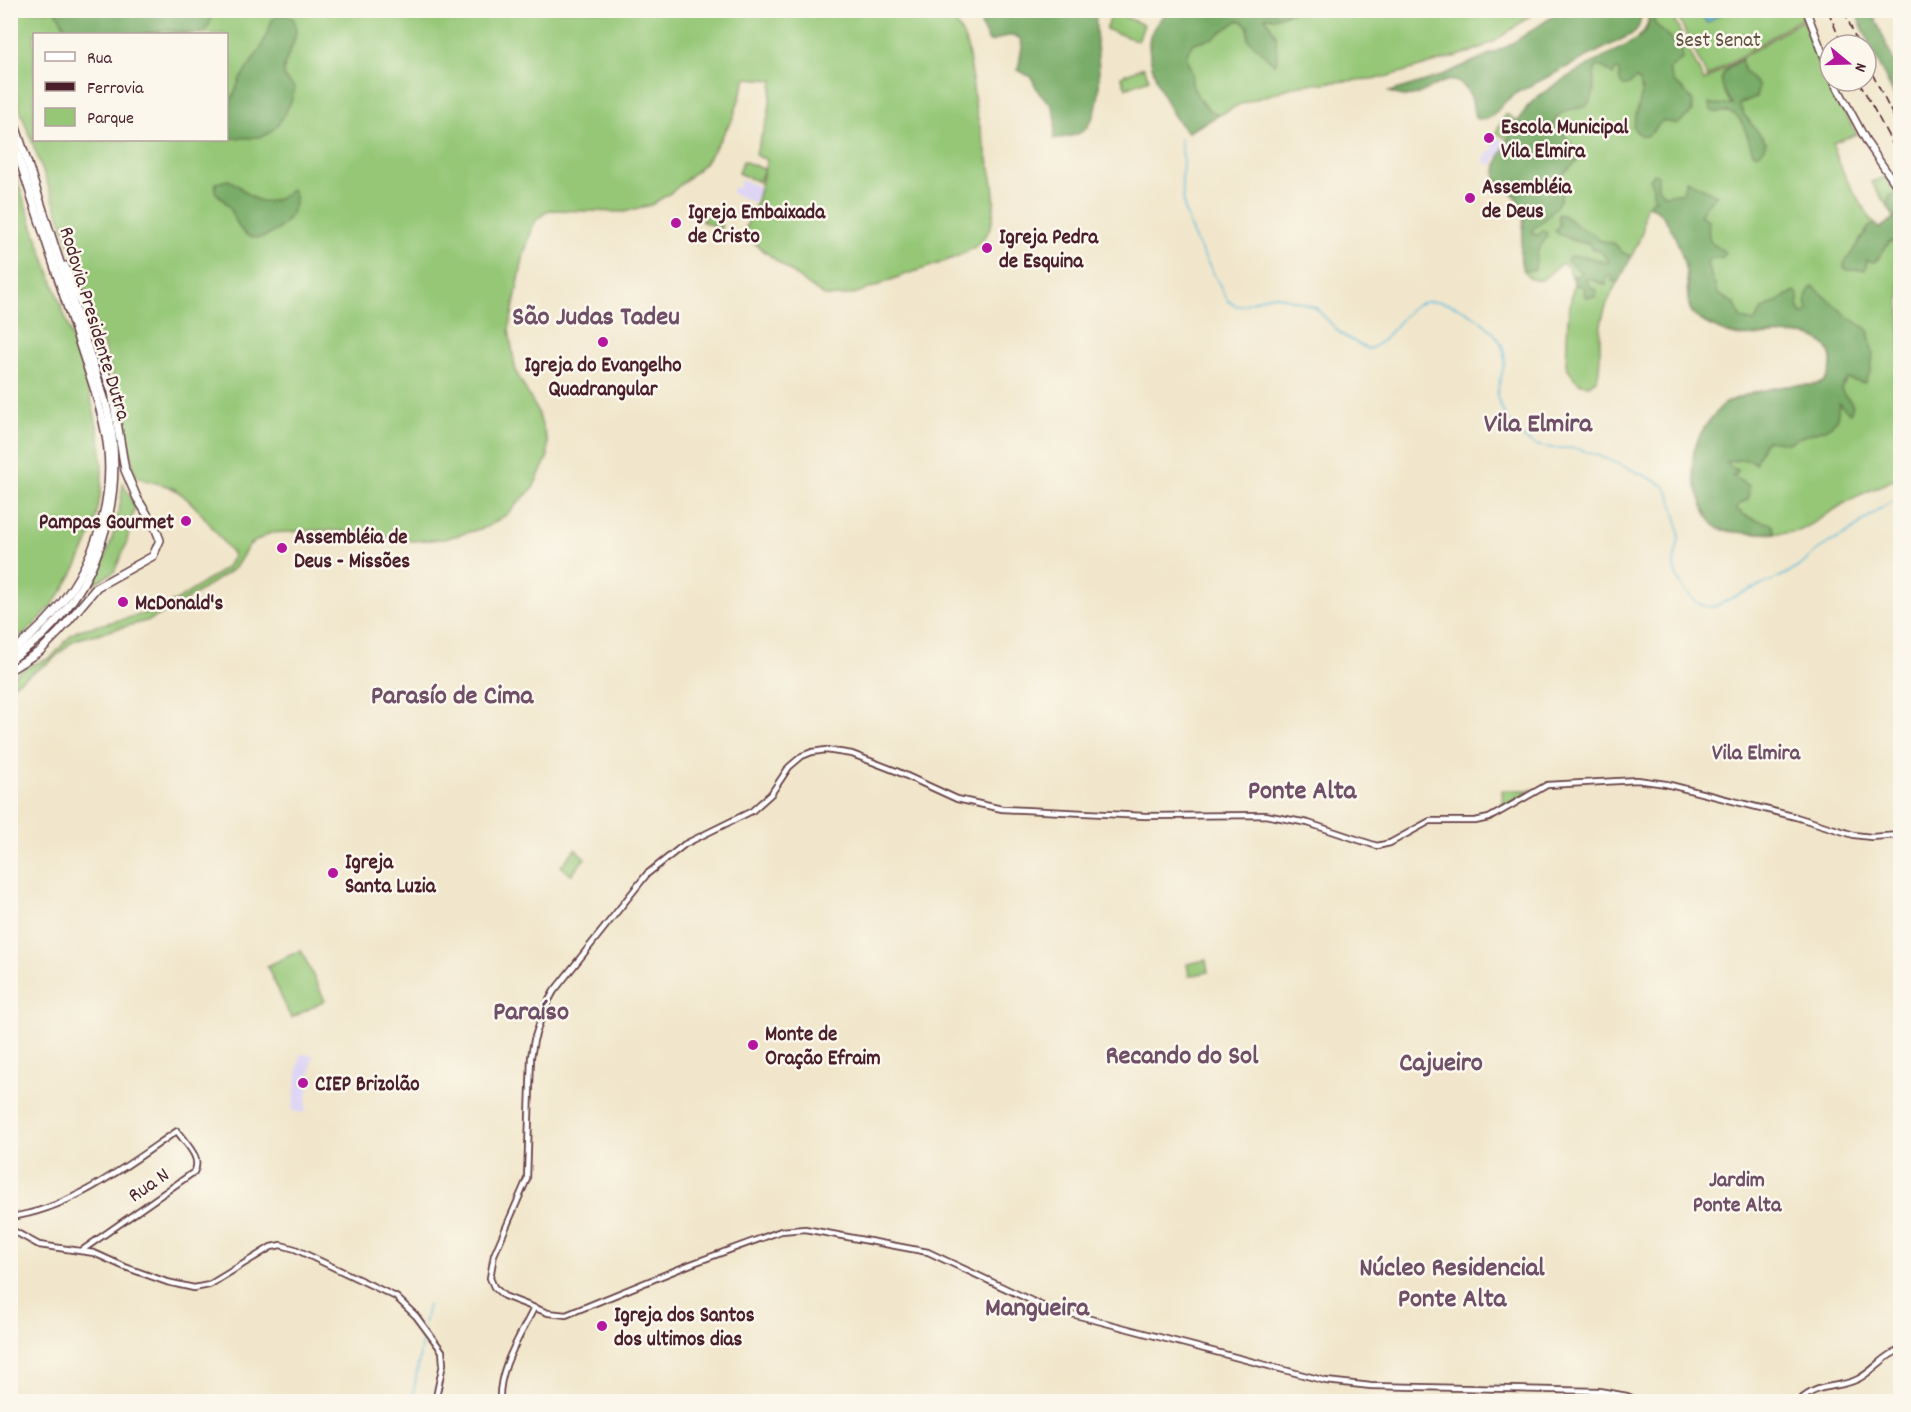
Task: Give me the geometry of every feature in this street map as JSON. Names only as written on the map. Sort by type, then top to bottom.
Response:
[{"type":"highway","name":"Rodovia Presidente Dutra","points":[[10,109],[110,420],[114,449],[114,488],[100,549],[75,597],[42,636],[10,660]]},
{"type":"highway","name":"Rodovia Presidente Dutra","points":[[10,131],[94,388],[105,429],[108,464],[103,513],[97,537],[81,573],[57,610],[40,628],[10,652]]},
{"type":"highway","points":[[10,670],[40,651],[97,587],[153,556],[160,540],[155,527],[136,498],[125,470],[112,392],[72,280],[58,253]]},
{"type":"main road","points":[[1806,10],[1818,41]]},
{"type":"main road","points":[[1840,93],[1868,144],[1900,191]]},
{"type":"street","points":[[1641,1401],[1599,1391],[1371,1386],[1326,1381],[1045,1306],[928,1252],[805,1229],[780,1231],[691,1264],[566,1315],[534,1308],[500,1293],[492,1283],[490,1271],[500,1240],[527,1179],[531,1057],[544,1009],[554,991],[647,874],[685,844],[752,810],[771,794],[793,762],[807,753],[826,750],[859,756],[957,799],[1002,810],[1145,816],[1264,815],[1308,823],[1377,846],[1390,843],[1430,821],[1474,821],[1494,816],[1541,787],[1550,784],[1648,781],[1796,817],[1854,835],[1871,837],[1900,835]]},
{"type":"street","name":"Rua N","points":[[10,1216],[62,1202],[119,1171],[177,1131],[195,1155],[196,1169],[81,1251]]},
{"type":"street","points":[[10,1229],[45,1247],[100,1255],[125,1268],[194,1288],[209,1285],[264,1251],[281,1245],[295,1249],[402,1301],[442,1351],[442,1364],[435,1401]]},
{"type":"street","points":[[500,1401],[500,1385],[504,1368],[534,1308]]},
{"type":"street","points":[[1798,1401],[1813,1390],[1855,1381],[1900,1350]]},
{"type":"shaded area","points":[[1496,137],[1506,142],[1499,158],[1497,157],[1492,166],[1483,161],[1488,151],[1490,152],[1492,148],[1496,149],[1491,145]]},
{"type":"shaded area","points":[[741,180],[760,187],[754,203],[731,193],[733,187],[738,189]]},
{"type":"shaded area","name":"CIEP Brizolão","points":[[300,1054],[313,1055],[305,1113],[292,1111]]},
{"type":"green space","points":[[944,10],[961,31],[969,53],[975,103],[993,183],[994,214],[984,238],[975,247],[960,255],[875,287],[845,296],[825,296],[746,235],[746,227],[756,204],[767,160],[755,155],[768,117],[773,80],[746,78],[733,118],[705,163],[672,192],[651,205],[624,212],[549,210],[537,219],[533,226],[524,254],[509,330],[516,372],[537,410],[548,443],[548,456],[533,488],[506,515],[487,527],[444,539],[413,541],[319,530],[270,533],[249,545],[235,568],[180,604],[150,620],[74,640],[50,662],[11,686],[11,678],[26,667],[51,658],[72,634],[79,630],[140,615],[176,601],[227,567],[233,556],[205,518],[182,495],[174,489],[135,474],[110,366],[69,242],[11,85],[11,11]]},
{"type":"green space","points":[[1169,10],[1537,11],[1495,41],[1471,52],[1382,78],[1299,85],[1238,105],[1188,132],[1166,102],[1155,74],[1149,48],[1151,33]]},
{"type":"green space","points":[[56,11],[212,11],[209,26],[199,33],[167,30],[146,33],[68,33]]},
{"type":"green space","points":[[979,11],[1096,11],[1099,89],[1093,118],[1082,132],[1054,139],[1056,118],[1051,104],[1039,93],[1031,77],[1018,70],[1021,39],[1007,36],[989,42],[982,28]]},
{"type":"green space","points":[[1169,11],[1296,11],[1274,18],[1265,17],[1276,35],[1277,60],[1275,65],[1248,39],[1248,27],[1242,21],[1237,21],[1213,38],[1193,43],[1187,53],[1192,84],[1208,109],[1218,115],[1188,132],[1166,102],[1151,61],[1149,48],[1151,33]]},
{"type":"green space","points":[[1561,11],[1640,11],[1640,21],[1632,34],[1518,92],[1488,118],[1475,118],[1470,95],[1464,86],[1457,82],[1443,82],[1410,96],[1389,92],[1438,77],[1508,46]]},
{"type":"green space","points":[[1647,11],[1670,11],[1704,81],[1803,20],[1818,58],[1818,93],[1833,93],[1857,134],[1833,143],[1840,166],[1851,188],[1878,229],[1895,218],[1871,182],[1886,177],[1900,199],[1900,475],[1852,499],[1801,530],[1784,533],[1758,533],[1732,531],[1716,526],[1708,516],[1696,486],[1693,462],[1696,446],[1703,430],[1723,405],[1764,390],[1813,385],[1827,379],[1831,365],[1829,351],[1822,342],[1797,334],[1737,335],[1719,330],[1697,318],[1689,305],[1687,277],[1674,233],[1662,215],[1655,208],[1647,205],[1638,243],[1605,308],[1597,379],[1589,385],[1581,384],[1573,377],[1566,365],[1568,317],[1574,282],[1568,267],[1562,263],[1542,280],[1532,279],[1526,273],[1522,252],[1522,207],[1514,195],[1496,180],[1497,163],[1516,127],[1508,140],[1496,132],[1506,114],[1519,122],[1527,107],[1540,95],[1636,40],[1646,27]]},
{"type":"green space","points":[[1647,11],[1651,11],[1655,24],[1682,49],[1682,59],[1669,70],[1673,82],[1684,90],[1693,102],[1692,112],[1678,124],[1662,121],[1649,135],[1642,136],[1633,127],[1642,93],[1640,81],[1636,79],[1627,86],[1623,86],[1619,71],[1615,70],[1613,75],[1597,66],[1593,95],[1589,103],[1581,108],[1567,110],[1553,124],[1560,128],[1580,158],[1560,177],[1562,192],[1559,202],[1532,230],[1532,233],[1537,236],[1543,230],[1547,236],[1537,252],[1535,270],[1524,271],[1520,254],[1524,219],[1522,210],[1514,195],[1496,180],[1502,151],[1532,102],[1569,76],[1640,37],[1648,25]]},
{"type":"green space","name":"Sest Senat","points":[[1675,11],[1802,11],[1804,17],[1707,77]]},
{"type":"green space","points":[[1855,11],[1872,11],[1900,76],[1900,108],[1878,63],[1878,33],[1865,33]]},
{"type":"green space","points":[[1113,12],[1144,25],[1138,41],[1106,29]]},
{"type":"green space","points":[[281,13],[293,18],[296,26],[294,41],[284,70],[284,76],[294,87],[291,101],[278,124],[267,134],[253,138],[228,138],[228,104],[240,79],[261,48],[273,18]]},
{"type":"green space","points":[[1742,59],[1743,68],[1759,87],[1756,97],[1739,104],[1745,116],[1766,142],[1763,150],[1757,154],[1753,152],[1745,129],[1738,118],[1728,112],[1714,112],[1709,104],[1732,105],[1724,89],[1722,78],[1727,69]]},
{"type":"green space","points":[[1144,67],[1149,79],[1126,88],[1121,76]]},
{"type":"green space","points":[[10,156],[86,383],[98,428],[102,474],[94,525],[73,573],[46,612],[11,644]]},
{"type":"green space","points":[[743,161],[764,169],[759,182],[738,173]]},
{"type":"green space","points":[[1654,174],[1658,176],[1658,188],[1665,195],[1683,192],[1686,180],[1717,195],[1700,215],[1708,220],[1711,241],[1725,253],[1723,257],[1710,259],[1707,262],[1718,294],[1735,304],[1741,319],[1754,322],[1762,310],[1795,291],[1798,294],[1798,306],[1802,314],[1805,314],[1808,310],[1806,300],[1813,286],[1847,316],[1868,330],[1873,354],[1871,370],[1865,383],[1847,379],[1841,389],[1853,406],[1850,413],[1839,404],[1837,420],[1827,428],[1788,443],[1768,440],[1764,443],[1755,464],[1749,460],[1726,462],[1738,470],[1737,474],[1732,476],[1749,486],[1748,499],[1738,505],[1737,510],[1748,517],[1772,524],[1775,533],[1732,532],[1714,525],[1705,510],[1695,481],[1693,460],[1697,441],[1721,407],[1739,397],[1792,385],[1824,382],[1832,364],[1831,357],[1826,346],[1817,339],[1805,335],[1736,335],[1702,321],[1692,312],[1689,303],[1688,280],[1679,246],[1663,216],[1649,205],[1656,199],[1653,196],[1653,186],[1649,179]]},
{"type":"green space","points":[[228,180],[260,201],[275,200],[292,190],[295,198],[294,207],[289,217],[273,232],[263,237],[253,237],[244,233],[239,228],[232,211],[215,191],[216,183]]},
{"type":"green space","points":[[1897,193],[1900,199],[1900,253],[1896,242],[1890,241],[1876,261],[1867,260],[1865,270],[1847,270],[1844,264],[1869,227],[1875,224],[1879,229],[1895,218],[1887,205],[1890,196]]},
{"type":"green space","points":[[721,204],[721,229],[701,221]]},
{"type":"green space","points":[[1558,214],[1592,233],[1599,240],[1615,244],[1623,253],[1631,256],[1618,282],[1612,281],[1612,275],[1608,276],[1606,285],[1591,279],[1586,280],[1590,287],[1597,290],[1595,297],[1586,297],[1585,289],[1579,285],[1574,286],[1573,275],[1576,277],[1582,272],[1567,259],[1571,256],[1588,257],[1607,263],[1609,261],[1600,251],[1591,248],[1589,243],[1575,241],[1558,234],[1555,230],[1559,225]]},
{"type":"green space","points":[[123,483],[135,506],[126,545],[114,572],[92,585],[113,536]]},
{"type":"green space","points":[[1502,790],[1532,790],[1503,808]]},
{"type":"green space","points":[[575,849],[585,858],[571,875],[561,866]]},
{"type":"green space","points":[[301,950],[325,1001],[291,1018],[267,966]]},
{"type":"green space","points":[[1206,960],[1208,972],[1189,976],[1187,964]]},
{"type":"water","points":[[1710,10],[1723,12],[1707,23],[1702,16]]},
{"type":"waterway","points":[[1180,139],[1185,212],[1193,235],[1228,301],[1236,306],[1274,295],[1300,302],[1316,308],[1342,335],[1368,349],[1386,337],[1415,306],[1426,302],[1439,302],[1467,312],[1480,321],[1500,341],[1505,358],[1497,397],[1514,429],[1536,445],[1576,449],[1594,454],[1664,486],[1677,518],[1679,532],[1674,561],[1675,570],[1681,584],[1697,602],[1709,607],[1716,606],[1792,571],[1816,551],[1848,533],[1886,505],[1900,499]]},
{"type":"waterway","points":[[424,1323],[428,1305]]},
{"type":"waterway","points":[[412,1402],[424,1329]]},
{"type":"railway","points":[[1828,10],[1837,33]]},
{"type":"railway","points":[[1844,10],[1853,33]]},
{"type":"railway","points":[[1878,85],[1900,130]]},
{"type":"railway","points":[[1865,93],[1900,158]]},
{"type":"place","name":"Escola Municipal Vila Elmira","points":[[1489,138]]},
{"type":"place","name":"Assembléia de Deus","points":[[1470,198]]},
{"type":"place","name":"Igreja Embaixada de Cristo","points":[[676,223]]},
{"type":"place","name":"Igreja Pedra de Esquina","points":[[987,248]]},
{"type":"place","name":"Igreja do Evangelho Quadrangular","points":[[603,342]]},
{"type":"place","name":"Pampas Gourmet","points":[[186,521]]},
{"type":"place","name":"Assembléia de Deus - Missões","points":[[282,548]]},
{"type":"place","name":"McDonald's","points":[[123,602]]},
{"type":"place","name":"Igreja Santa Luzia","points":[[333,873]]},
{"type":"place","name":"Monte de Oração Efraim","points":[[753,1045]]},
{"type":"place","name":"CIEP Brizolão","points":[[303,1083]]},
{"type":"place","name":"Igreja dos Santos dos ultimos dias","points":[[602,1326]]},
{"type":"district","name":"São Judas Tadeu","points":[[596,315]]},
{"type":"district","name":"Vila Elmira","points":[[1538,422]]},
{"type":"district","name":"Parasío de Cima","points":[[452,694]]},
{"type":"district","name":"Vila Elmira","points":[[1756,751]]},
{"type":"district","name":"Ponte Alta","points":[[1302,789]]},
{"type":"district","name":"Paraíso","points":[[531,1010]]},
{"type":"district","name":"Recando do Sol","points":[[1182,1054]]},
{"type":"district","name":"Cajueiro","points":[[1441,1061]]},
{"type":"district","name":"Jardim Ponte Alta","points":[[1737,1190]]},
{"type":"district","name":"Núcleo Residencial Ponte Alta","points":[[1452,1282]]},
{"type":"district","name":"Mangueira","points":[[1037,1306]]}]
